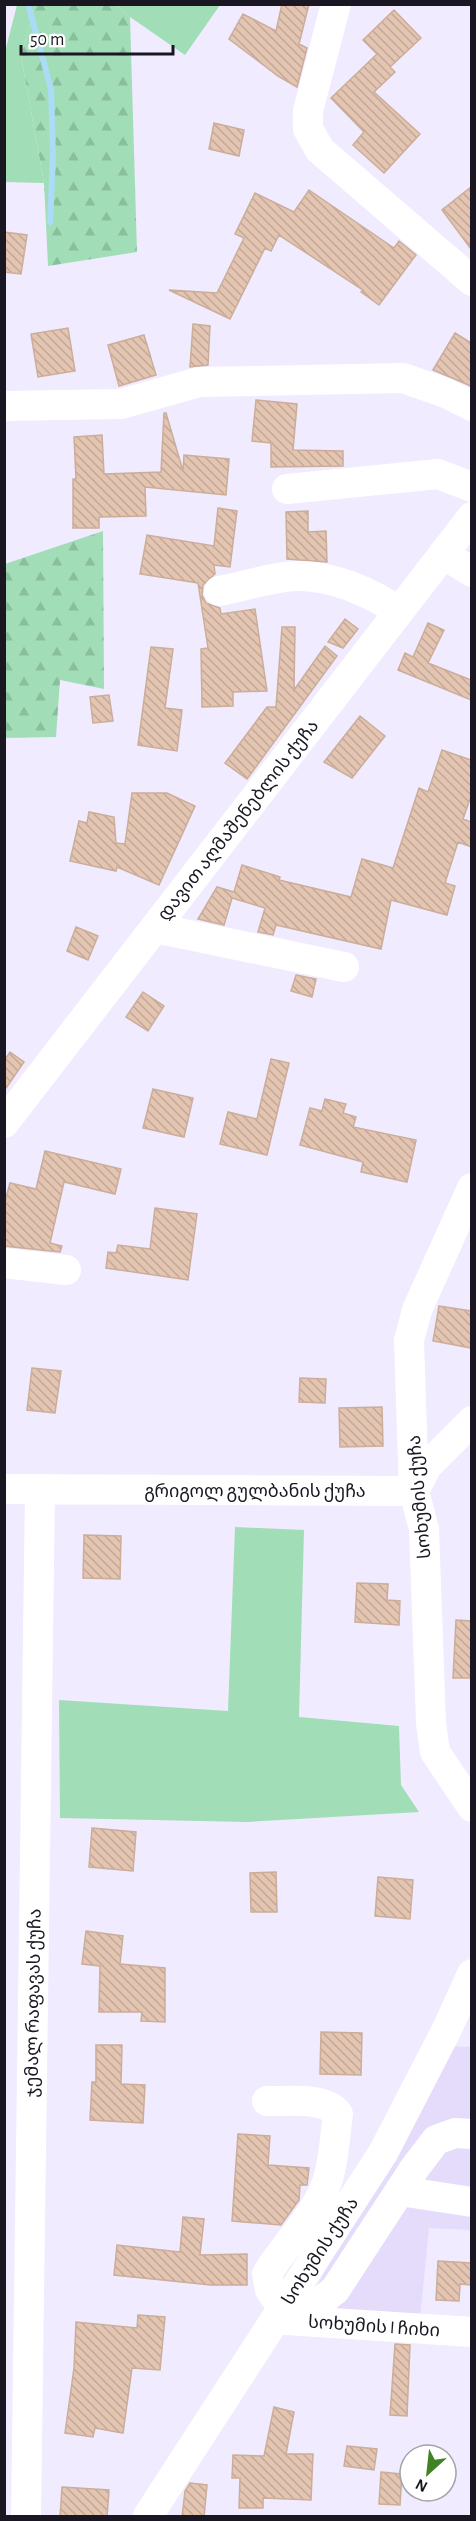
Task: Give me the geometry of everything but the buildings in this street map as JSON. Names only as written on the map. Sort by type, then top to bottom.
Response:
[{"type":"street","points":[[336,4],[308,111],[308,129],[320,150],[471,281]]},
{"type":"street","points":[[4,406],[121,404],[199,382],[403,378],[446,393],[471,406]]},
{"type":"street","points":[[287,489],[438,474],[471,487]]},
{"type":"street","name":"დავით აღმაშენებლის ქუჩა","points":[[4,1123],[471,517]]},
{"type":"street","points":[[443,554],[471,572]]},
{"type":"street","points":[[219,591],[300,576],[345,583],[378,597],[399,611]]},
{"type":"street","points":[[155,928],[344,967]]},
{"type":"street","name":"სოხუმის ქუჩა","points":[[471,1188],[417,1310],[409,1340],[414,1491],[424,1529],[430,1723],[435,1752],[471,1807]]},
{"type":"street","points":[[4,1263],[66,1270]]},
{"type":"street","points":[[414,1491],[427,1466],[471,1421]]},
{"type":"street","name":"გრიგოლ გულბანის ქუჩა","points":[[4,1489],[414,1491]]},
{"type":"street","name":"ჯემალ რაფავას ქუჩა","points":[[26,2517],[39,1490]]},
{"type":"street","name":"სოხუმის ქუჩა","points":[[148,2517],[383,2153],[447,2029],[471,1974]]},
{"type":"street","points":[[267,2101],[322,2103],[333,2107],[338,2114],[328,2180],[309,2217],[279,2254],[267,2274],[270,2290],[280,2314],[316,2305],[335,2290],[436,2140],[455,2133],[471,2134]]},
{"type":"street","points":[[400,2191],[471,2202]]},
{"type":"street","name":"სოხუმის I ჩიხი","points":[[280,2314],[471,2332]]},
{"type":"shaded area","points":[[449,2046],[471,2047],[471,2230],[429,2228],[420,2319],[302,2313]]},
{"type":"green space","points":[[17,5],[35,5],[21,56],[44,183],[5,182],[5,52]]},
{"type":"green space","points":[[35,5],[116,5],[130,17],[137,252],[48,266],[44,183],[21,56]]},
{"type":"green space","points":[[116,5],[220,5],[185,55]]},
{"type":"green space","points":[[103,531],[104,689],[60,680],[56,737],[5,738],[5,564]]},
{"type":"green space","points":[[235,1527],[304,1530],[299,1717],[399,1726],[401,1785],[419,1812],[247,1822],[60,1818],[59,1700],[228,1711]]},
{"type":"waterway","points":[[28,4],[51,89],[53,156],[50,222]]}]
